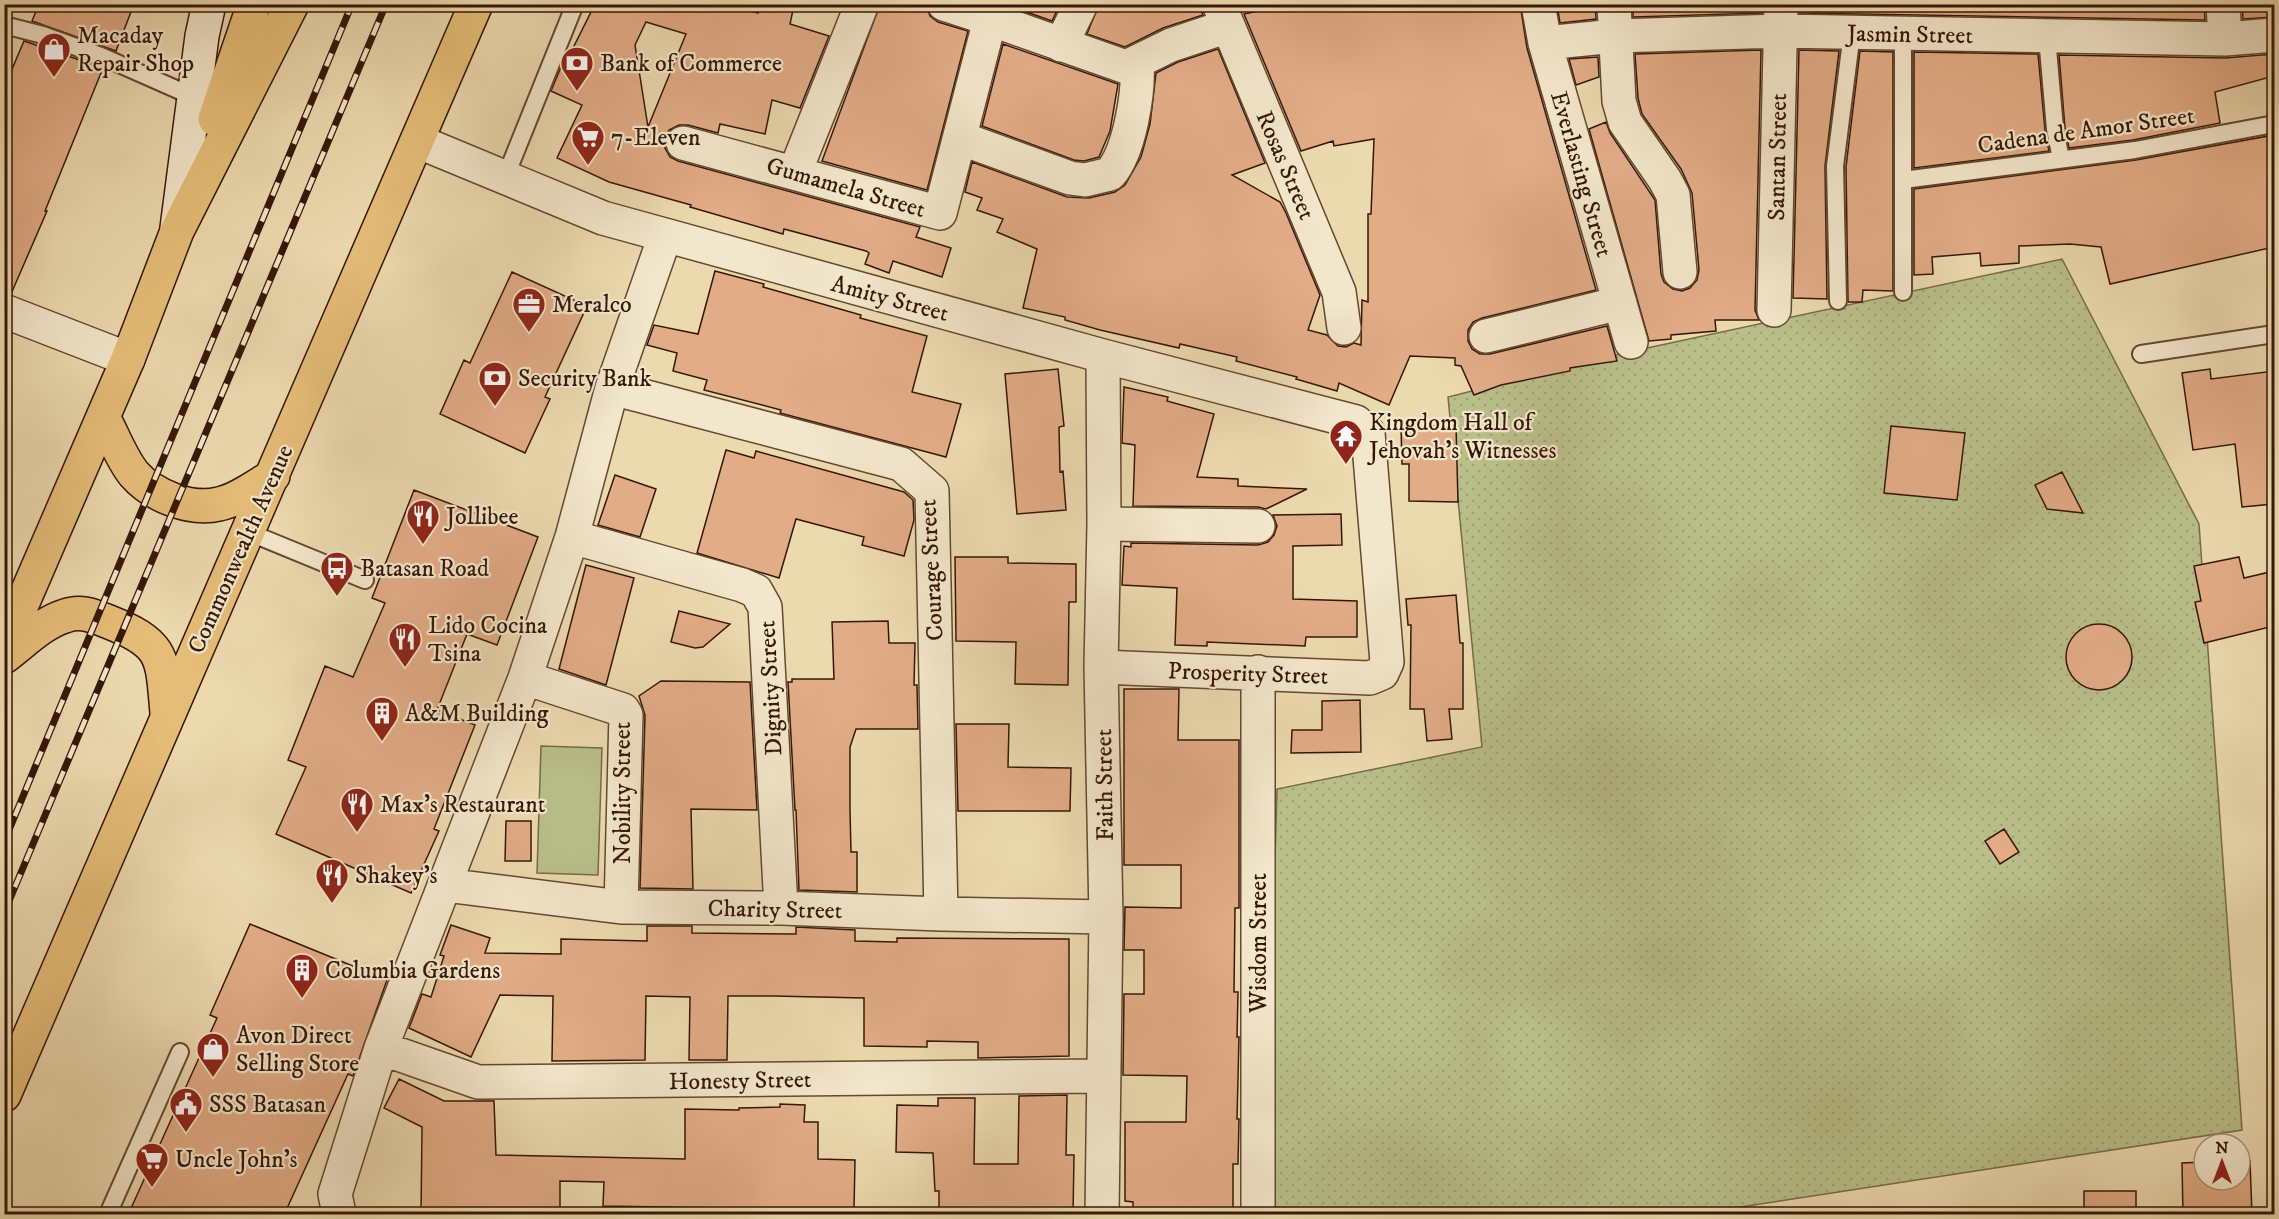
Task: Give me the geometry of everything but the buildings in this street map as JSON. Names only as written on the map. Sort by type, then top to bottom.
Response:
[{"type":"main road","points":[[6,640],[128,359],[177,231],[254,4]]},
{"type":"main road","points":[[177,231],[292,4]]},
{"type":"main road","name":"Commonwealth Avenue","points":[[4,1095],[476,4]]},
{"type":"main road","points":[[103,417],[134,474],[159,493],[180,501],[199,506],[219,504],[235,498],[273,476]]},
{"type":"main road","points":[[6,640],[67,615],[87,613],[136,633],[150,644],[158,657],[163,674],[168,715]]},
{"type":"street","points":[[177,231],[202,36],[209,4]]},
{"type":"street","points":[[795,172],[862,4]]},
{"type":"street","points":[[944,4],[992,11],[1061,45],[1126,67],[1172,45],[1224,15]]},
{"type":"street","points":[[1061,45],[1081,4]]},
{"type":"street","name":"Everlasting Street","points":[[1538,4],[1545,43],[1631,342]]},
{"type":"street","points":[[2223,4],[2225,39]]},
{"type":"street","name":"Gumamela Street","points":[[683,143],[940,213],[992,11]]},
{"type":"street","name":"Rosas Street","points":[[1224,15],[1338,292],[1344,328]]},
{"type":"street","name":"Jasmin Street","points":[[1545,43],[1614,20],[1780,18],[1852,33],[1903,35],[2225,39],[2274,35]]},
{"type":"street","name":"Santan Street","points":[[1773,310],[1780,18]]},
{"type":"street","points":[[1614,20],[1619,101],[1626,122],[1665,180],[1672,195],[1680,272]]},
{"type":"street","points":[[960,138],[1070,178],[1084,180],[1110,174],[1124,152],[1136,96],[1137,63]]},
{"type":"street","name":"Amity Street","points":[[417,141],[603,218],[1103,356],[1356,422],[1368,433],[1387,662]]},
{"type":"street","points":[[339,1215],[335,1194],[381,1048],[525,678],[572,537],[612,388],[665,236]]},
{"type":"street","points":[[1486,336],[1620,303]]},
{"type":"street","points":[[4,311],[128,359]]},
{"type":"street","name":"Faith Street","points":[[1102,1215],[1106,917],[1101,667],[1104,524],[1103,356]]},
{"type":"street","name":"Courage Street","points":[[612,388],[901,464],[932,491],[941,914]]},
{"type":"street","points":[[1104,524],[1258,526]]},
{"type":"street","name":"Dignity Street","points":[[572,537],[742,585],[756,591],[765,607],[781,908]]},
{"type":"street","name":"Prosperity Street","points":[[1101,667],[1370,678],[1382,673],[1387,662]]},
{"type":"street","name":"Wisdom Street","points":[[1258,672],[1258,1215]]},
{"type":"street","name":"Nobility Street","points":[[525,678],[623,710],[627,715],[621,907]]},
{"type":"street","name":"Charity Street","points":[[444,885],[621,907],[781,908],[1106,917]]},
{"type":"street","name":"Honesty Street","points":[[381,1048],[478,1082],[1104,1076]]},
{"type":"lane","points":[[505,178],[575,4]]},
{"type":"lane","points":[[4,25],[44,35],[101,56],[194,97]]},
{"type":"lane","points":[[1838,301],[1835,166],[1852,33]]},
{"type":"lane","points":[[1903,35],[1903,292]]},
{"type":"lane","points":[[2047,37],[2055,129],[2061,159]]},
{"type":"lane","name":"Cadena de Amor Street","points":[[1903,180],[2135,150],[2274,124]]},
{"type":"lane","points":[[2141,354],[2274,334]]},
{"type":"lane","points":[[248,532],[365,580]]},
{"type":"lane","points":[[108,1215],[180,1052]]},
{"type":"green space","points":[[2062,259],[2199,524],[2242,1130],[2192,1132],[2192,1138],[1695,1214],[1265,1214],[1277,789],[1482,747],[1448,397],[1619,354]]},
{"type":"green space","points":[[541,746],[602,748],[598,875],[537,873]]},
{"type":"railway","points":[[4,842],[352,4]]},
{"type":"railway","points":[[4,913],[386,4]]},
{"type":"place","name":"Macaday Repair Shop","points":[[54,78]]},
{"type":"place","name":"Bank of Commerce","points":[[577,92]]},
{"type":"place","name":"7-Eleven","points":[[588,166]]},
{"type":"place","name":"Meralco","points":[[529,333]]},
{"type":"place","name":"Security Bank","points":[[495,407]]},
{"type":"place","name":"Kingdom Hall of Jehovah's Witnesses","points":[[1346,465]]},
{"type":"place","name":"Jollibee","points":[[423,545]]},
{"type":"place","name":"Batasan Road","points":[[337,597]]},
{"type":"place","name":"Lido Cocina Tsina","points":[[405,668]]},
{"type":"place","name":"A&M Building","points":[[382,742]]},
{"type":"place","name":"Max's Restaurant","points":[[357,833]]},
{"type":"place","name":"Shakey's","points":[[332,904]]},
{"type":"place","name":"Columbia Gardens","points":[[302,999]]},
{"type":"place","name":"Avon Direct Selling Store","points":[[213,1078]]},
{"type":"place","name":"SSS Batasan","points":[[186,1133]]},
{"type":"place","name":"Uncle John's","points":[[152,1188]]}]
